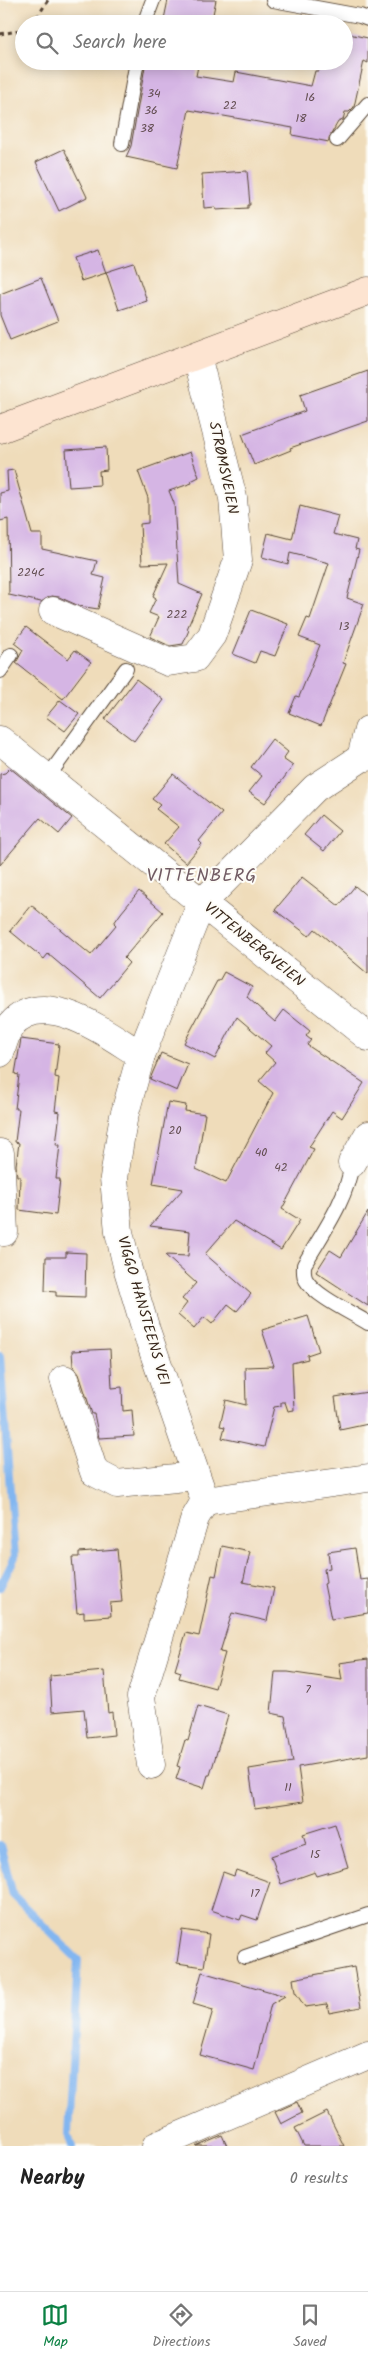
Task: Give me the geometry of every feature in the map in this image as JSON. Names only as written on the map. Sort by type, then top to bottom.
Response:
[{"type":"main road","points":[[0,429],[368,291]]},
{"type":"street","name":"STRØMSVEIEN","points":[[53,611],[168,662],[195,658],[212,635],[238,560],[233,498],[196,356]]},
{"type":"street","name":"VIGGO HANSTEENS VEI","points":[[205,1501],[195,1476],[128,1270],[115,1201],[114,1178],[123,1120],[141,1055],[201,904],[315,788],[364,757],[368,730]]},
{"type":"street","name":"VITTENBERGVEIEN","points":[[0,740],[368,1037]]},
{"type":"street","points":[[0,1053],[10,1026],[17,1020],[28,1013],[52,1010],[68,1013],[90,1024],[141,1055]]},
{"type":"street","points":[[352,1163],[368,1135]]},
{"type":"street","points":[[0,1153],[4,1232]]},
{"type":"street","points":[[64,1379],[94,1472],[117,1484],[195,1476]]},
{"type":"street","points":[[151,1766],[142,1697],[195,1518],[205,1501],[368,1478]]},
{"type":"street","points":[[156,2146],[368,2055]]},
{"type":"lane","points":[[147,15],[153,0]]},
{"type":"lane","points":[[273,0],[368,19]]},
{"type":"lane","points":[[122,144],[134,70]]},
{"type":"lane","points":[[337,140],[368,104]]},
{"type":"lane","points":[[0,671],[11,655]]},
{"type":"lane","points":[[47,778],[126,668]]},
{"type":"lane","points":[[352,1163],[350,1180],[343,1196],[304,1265],[303,1274],[306,1282],[316,1292],[368,1322]]},
{"type":"lane","points":[[245,1957],[368,1915]]},
{"type":"path","points":[[39,15],[48,0]]},
{"type":"path","points":[[0,34],[15,32]]},
{"type":"building","points":[[168,0],[216,0],[213,15],[165,15]]},
{"type":"building","points":[[353,35],[368,38],[368,63],[364,61],[354,107],[349,112],[345,112],[343,120],[338,122],[329,138],[329,142],[292,135],[293,128],[189,110],[177,168],[126,157],[131,146],[144,70],[197,70],[196,76],[234,82],[236,72],[311,86],[315,71],[353,70]]},
{"type":"building","points":[[64,149],[87,197],[59,211],[36,162]]},
{"type":"building","points":[[247,171],[250,205],[248,205],[248,208],[216,210],[216,207],[204,208],[202,174]]},
{"type":"building","points":[[98,250],[106,273],[81,281],[73,258]]},
{"type":"building","points":[[134,263],[147,301],[119,310],[106,272]]},
{"type":"building","points":[[41,278],[58,321],[10,340],[0,315],[0,294]]},
{"type":"building","points":[[368,371],[368,421],[290,448],[291,450],[254,465],[242,434],[305,411],[300,395]]},
{"type":"building","points":[[106,447],[107,470],[99,471],[100,485],[69,487],[66,450]]},
{"type":"building","points":[[190,452],[199,477],[191,481],[192,483],[169,491],[174,503],[179,584],[202,594],[187,629],[189,630],[183,644],[170,646],[150,637],[159,617],[149,613],[156,598],[153,596],[168,563],[142,564],[140,524],[148,523],[148,498],[138,471]]},
{"type":"building","points":[[14,470],[32,534],[42,534],[42,549],[97,561],[93,575],[105,578],[98,609],[79,606],[59,597],[51,596],[41,602],[9,595],[8,519],[0,521],[0,493],[8,491],[7,471]]},
{"type":"building","points":[[300,506],[338,516],[333,534],[357,540],[355,549],[359,550],[347,598],[364,604],[343,663],[346,664],[321,726],[289,713],[296,696],[299,697],[320,645],[299,637],[307,618],[310,619],[329,563],[290,553],[288,564],[262,557],[268,533],[292,539]]},
{"type":"building","points":[[251,610],[288,624],[275,656],[260,651],[255,663],[233,654]]},
{"type":"building","points":[[26,627],[68,659],[75,650],[91,662],[63,699],[16,663],[23,650],[14,643]]},
{"type":"building","points":[[136,679],[164,700],[134,741],[105,719]]},
{"type":"building","points":[[60,700],[79,714],[65,731],[46,717]]},
{"type":"building","points":[[272,739],[288,752],[283,759],[293,766],[265,803],[249,792],[262,776],[251,767]]},
{"type":"building","points":[[10,768],[72,818],[59,834],[40,818],[0,865],[0,774],[5,773]]},
{"type":"building","points":[[173,774],[222,813],[199,841],[202,844],[186,863],[164,844],[179,827],[156,809],[160,805],[152,799]]},
{"type":"building","points":[[321,815],[340,831],[324,851],[304,835]]},
{"type":"building","points":[[302,877],[339,906],[355,886],[368,897],[368,974],[315,929],[309,936],[275,910]]},
{"type":"building","points":[[139,891],[163,912],[124,958],[129,963],[100,998],[48,954],[44,959],[10,931],[31,905],[91,955],[116,925],[114,923]]},
{"type":"building","points":[[224,972],[252,987],[247,997],[275,1022],[284,1010],[310,1031],[306,1036],[311,1040],[307,1045],[364,1083],[342,1118],[332,1111],[309,1147],[314,1149],[282,1209],[300,1220],[281,1250],[234,1221],[205,1254],[251,1294],[237,1311],[228,1304],[212,1324],[204,1317],[194,1329],[178,1315],[187,1303],[182,1299],[196,1283],[165,1255],[188,1256],[190,1231],[150,1226],[183,1189],[153,1184],[168,1102],[186,1105],[185,1111],[205,1114],[196,1169],[226,1183],[273,1093],[259,1081],[275,1062],[265,1053],[271,1046],[237,1017],[215,1059],[184,1043],[217,981],[219,981]]},
{"type":"building","points":[[21,1039],[59,1044],[55,1077],[59,1078],[55,1111],[60,1112],[56,1145],[60,1145],[56,1179],[60,1179],[56,1215],[19,1210],[20,1176],[17,1176],[16,1165],[19,1143],[15,1142],[19,1109],[15,1109],[19,1075],[15,1074]]},
{"type":"building","points":[[161,1053],[188,1064],[177,1091],[150,1079]]},
{"type":"building","points":[[368,1212],[368,1306],[316,1272],[330,1250],[341,1257]]},
{"type":"building","points":[[66,1252],[86,1253],[85,1297],[56,1296],[56,1292],[45,1291],[46,1257],[66,1257]]},
{"type":"building","points":[[308,1316],[319,1351],[307,1355],[308,1359],[292,1363],[294,1410],[288,1411],[285,1402],[281,1402],[281,1406],[274,1407],[264,1447],[222,1438],[225,1427],[220,1426],[226,1400],[246,1405],[245,1367],[274,1366],[262,1330]]},
{"type":"building","points":[[110,1349],[112,1388],[122,1387],[123,1411],[132,1410],[134,1436],[99,1438],[94,1414],[92,1414],[79,1374],[73,1366],[72,1351]]},
{"type":"building","points":[[368,1392],[368,1424],[340,1430],[335,1397]]},
{"type":"building","points":[[222,1546],[250,1552],[243,1582],[274,1588],[267,1621],[232,1613],[220,1652],[225,1653],[215,1688],[179,1678],[181,1672],[175,1670],[186,1633],[199,1636],[212,1575],[216,1576]]},
{"type":"building","points":[[355,1548],[360,1580],[368,1579],[368,1613],[331,1619],[324,1584],[326,1583],[324,1569],[330,1568],[328,1552]]},
{"type":"building","points":[[117,1549],[122,1602],[110,1603],[111,1616],[84,1618],[84,1612],[77,1613],[72,1557],[79,1557],[79,1552]]},
{"type":"building","points":[[368,1659],[368,1755],[298,1767],[303,1802],[255,1809],[249,1769],[293,1762],[285,1716],[271,1713],[275,1672],[288,1672],[342,1680],[339,1663]]},
{"type":"building","points":[[104,1671],[108,1713],[112,1712],[114,1735],[87,1738],[84,1709],[52,1712],[50,1676]]},
{"type":"building","points":[[198,1706],[228,1715],[210,1775],[208,1775],[204,1788],[176,1779],[180,1767],[177,1766],[185,1740],[188,1741]]},
{"type":"building","points":[[335,1824],[348,1867],[317,1876],[315,1872],[281,1884],[271,1856],[306,1844],[303,1834]]},
{"type":"building","points":[[236,1870],[270,1882],[257,1920],[242,1915],[240,1920],[211,1910],[223,1872],[234,1876]]},
{"type":"building","points":[[182,1930],[209,1934],[204,1967],[177,1963]]},
{"type":"building","points":[[354,1967],[361,2007],[329,2013],[327,2004],[305,2007],[295,1992],[293,1979]]},
{"type":"building","points":[[202,1972],[285,1996],[271,2004],[254,2070],[200,2055],[213,2010],[193,2004]]},
{"type":"building","points":[[297,2102],[302,2113],[281,2124],[275,2112]]},
{"type":"building","points":[[327,2112],[344,2146],[304,2146],[295,2128]]},
{"type":"building","points":[[222,2135],[227,2146],[196,2146]]},
{"type":"waterway","points":[[0,1356],[15,1557],[0,1587]]},
{"type":"waterway","points":[[0,1845],[13,1895],[78,1960],[68,2134],[72,2146]]},
{"type":"district","name":"VITTENBERG","points":[[202,876]]}]
